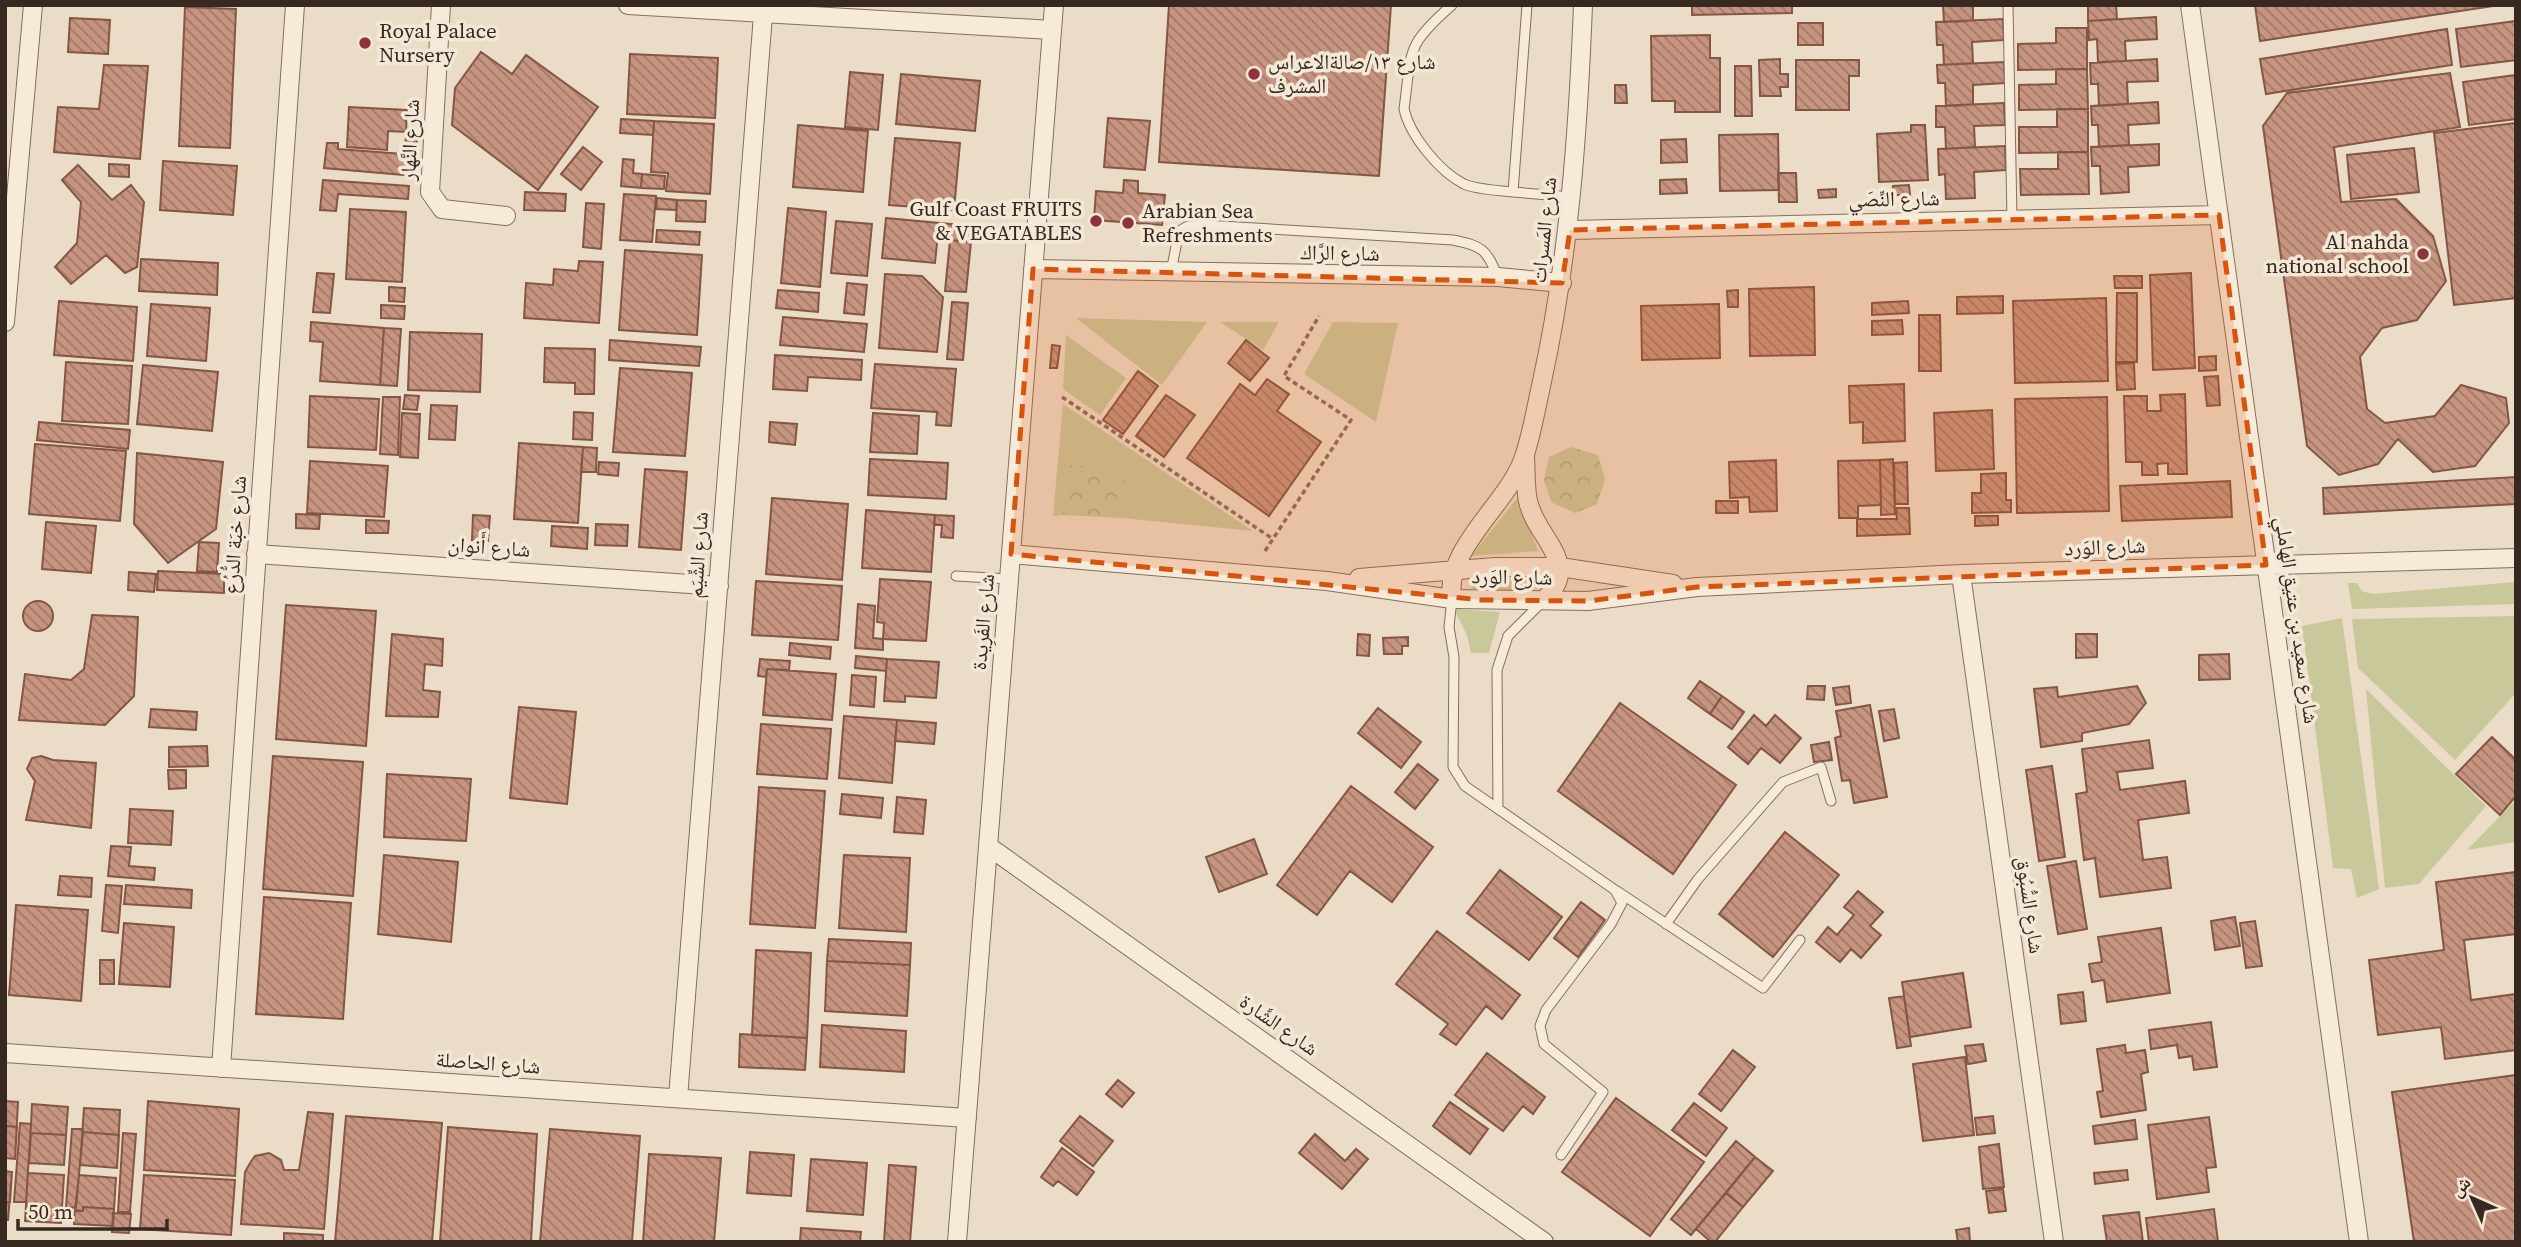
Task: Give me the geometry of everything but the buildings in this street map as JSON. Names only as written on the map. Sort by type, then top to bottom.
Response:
[{"type":"street","points":[[5,322],[33,5]]},
{"type":"street","name":"شارع خبَة الدُّرُع","points":[[221,1068],[295,5]]},
{"type":"street","name":"شارع النَّهار","points":[[441,5],[430,192],[442,209],[506,216]]},
{"type":"street","points":[[628,5],[1052,30]]},
{"type":"street","name":"شارع الفَرِيدة","points":[[957,1242],[1054,5]]},
{"type":"street","name":"شارع المَسرات","points":[[1560,567],[1528,502],[1525,457],[1562,283],[1570,230],[1583,5]]},
{"type":"street","name":"شارع سعيد بن عتيق الهاملي","points":[[2190,5],[2359,1242]]},
{"type":"street","name":"شارع الشِّيَم","points":[[678,1098],[764,15]]},
{"type":"street","name":"شارع النِّصَي","points":[[1570,230],[2219,215]]},
{"type":"street","name":"شارع الرَّاك","points":[[1034,269],[1498,277],[1562,283]]},
{"type":"street","name":"شارع المَسرات","points":[[1452,599],[1452,580],[1463,551],[1504,493],[1525,457]]},
{"type":"street","name":"شارع أَنوان","points":[[256,554],[719,586]]},
{"type":"street","name":"شارع الوَرد","points":[[1011,554],[1327,581],[1452,599],[1588,601],[1697,587],[1961,574],[2516,558]]},
{"type":"street","points":[[1544,600],[1558,584],[1560,567]]},
{"type":"street","name":"شارع الوَرد","points":[[1327,581],[1455,569],[1560,567],[1697,587]]},
{"type":"street","name":"شارع السُّبُوق","points":[[1961,574],[2054,1242]]},
{"type":"street","name":"شارع الشَّارة","points":[[988,846],[1544,1242]]},
{"type":"street","name":"شارع الحاصلة","points":[[5,1053],[967,1118]]},
{"type":"lane","points":[[1452,5],[1423,30],[1412,48],[1404,109],[1413,132],[1450,176],[1467,185],[1572,197]]},
{"type":"lane","points":[[1513,192],[1527,5]]},
{"type":"lane","points":[[2008,5],[2012,219]]},
{"type":"lane","points":[[1171,272],[1178,231],[1188,226],[1204,225],[1453,240],[1477,245],[1489,254],[1498,277]]},
{"type":"lane","points":[[956,576],[1009,579]]},
{"type":"lane","points":[[1452,599],[1449,627],[1454,657],[1453,767],[1465,786],[1763,988],[1800,940]]},
{"type":"lane","points":[[1498,808],[1497,670],[1508,636],[1544,600]]},
{"type":"lane","points":[[1666,924],[1698,879],[1783,782],[1821,767],[1831,801]]},
{"type":"lane","points":[[1561,1155],[1603,1092],[1544,1044],[1540,1026],[1546,1010],[1611,924],[1622,903],[1615,890]]},
{"type":"path","points":[[1265,551],[1352,420],[1284,376],[1320,316]]},
{"type":"path","points":[[1062,397],[1273,539]]},
{"type":"highlighted area","points":[[2219,215],[2266,565],[1697,587],[1588,601],[1482,600],[1011,554],[1033,269],[1562,283],[1570,230]]},
{"type":"green space","points":[[1076,318],[1207,322],[1162,385]]},
{"type":"green space","points":[[1220,322],[1279,322],[1263,350]]},
{"type":"green space","points":[[1333,322],[1398,323],[1376,422],[1304,374]]},
{"type":"green space","points":[[1066,335],[1126,378],[1100,415],[1063,389]]},
{"type":"green space","points":[[1063,404],[1253,531],[1122,518],[1124,468],[1066,465],[1063,515],[1053,516]]},
{"type":"green space","points":[[1571,447],[1598,455],[1605,479],[1597,504],[1575,513],[1551,502],[1544,480],[1549,457]]},
{"type":"green space","points":[[1066,465],[1125,468],[1122,518],[1063,515]]},
{"type":"green space","points":[[1518,497],[1538,551],[1471,556]]},
{"type":"green space","points":[[1544,575],[1546,581],[1540,586],[1514,593],[1479,592],[1472,588],[1469,581],[1471,576]]},
{"type":"green space","points":[[2516,582],[2516,604],[2352,609],[2348,583],[2357,583],[2362,591],[2372,594]]},
{"type":"green space","points":[[1454,609],[1500,612],[1489,653],[1471,653],[1467,635]]},
{"type":"green space","points":[[2516,616],[2516,693],[2455,760],[2358,668],[2352,619]]},
{"type":"green space","points":[[2342,618],[2379,889],[2357,898],[2351,869],[2333,868],[2302,626]]},
{"type":"green space","points":[[2366,689],[2486,806],[2419,884],[2385,888]]},
{"type":"green space","points":[[2516,800],[2516,842],[2467,850]]},
{"type":"place","name":"Royal Palace Nursery","points":[[365,43]]},
{"type":"place","name":"شارع ١٣/صالةالاعراس المشرف","points":[[1254,74]]},
{"type":"place","name":"Gulf Coast FRUITS & VEGATABLES","points":[[1096,221]]},
{"type":"place","name":"Arabian Sea Refreshments","points":[[1128,223]]},
{"type":"place","name":"Al nahda national school","points":[[2423,254]]}]
